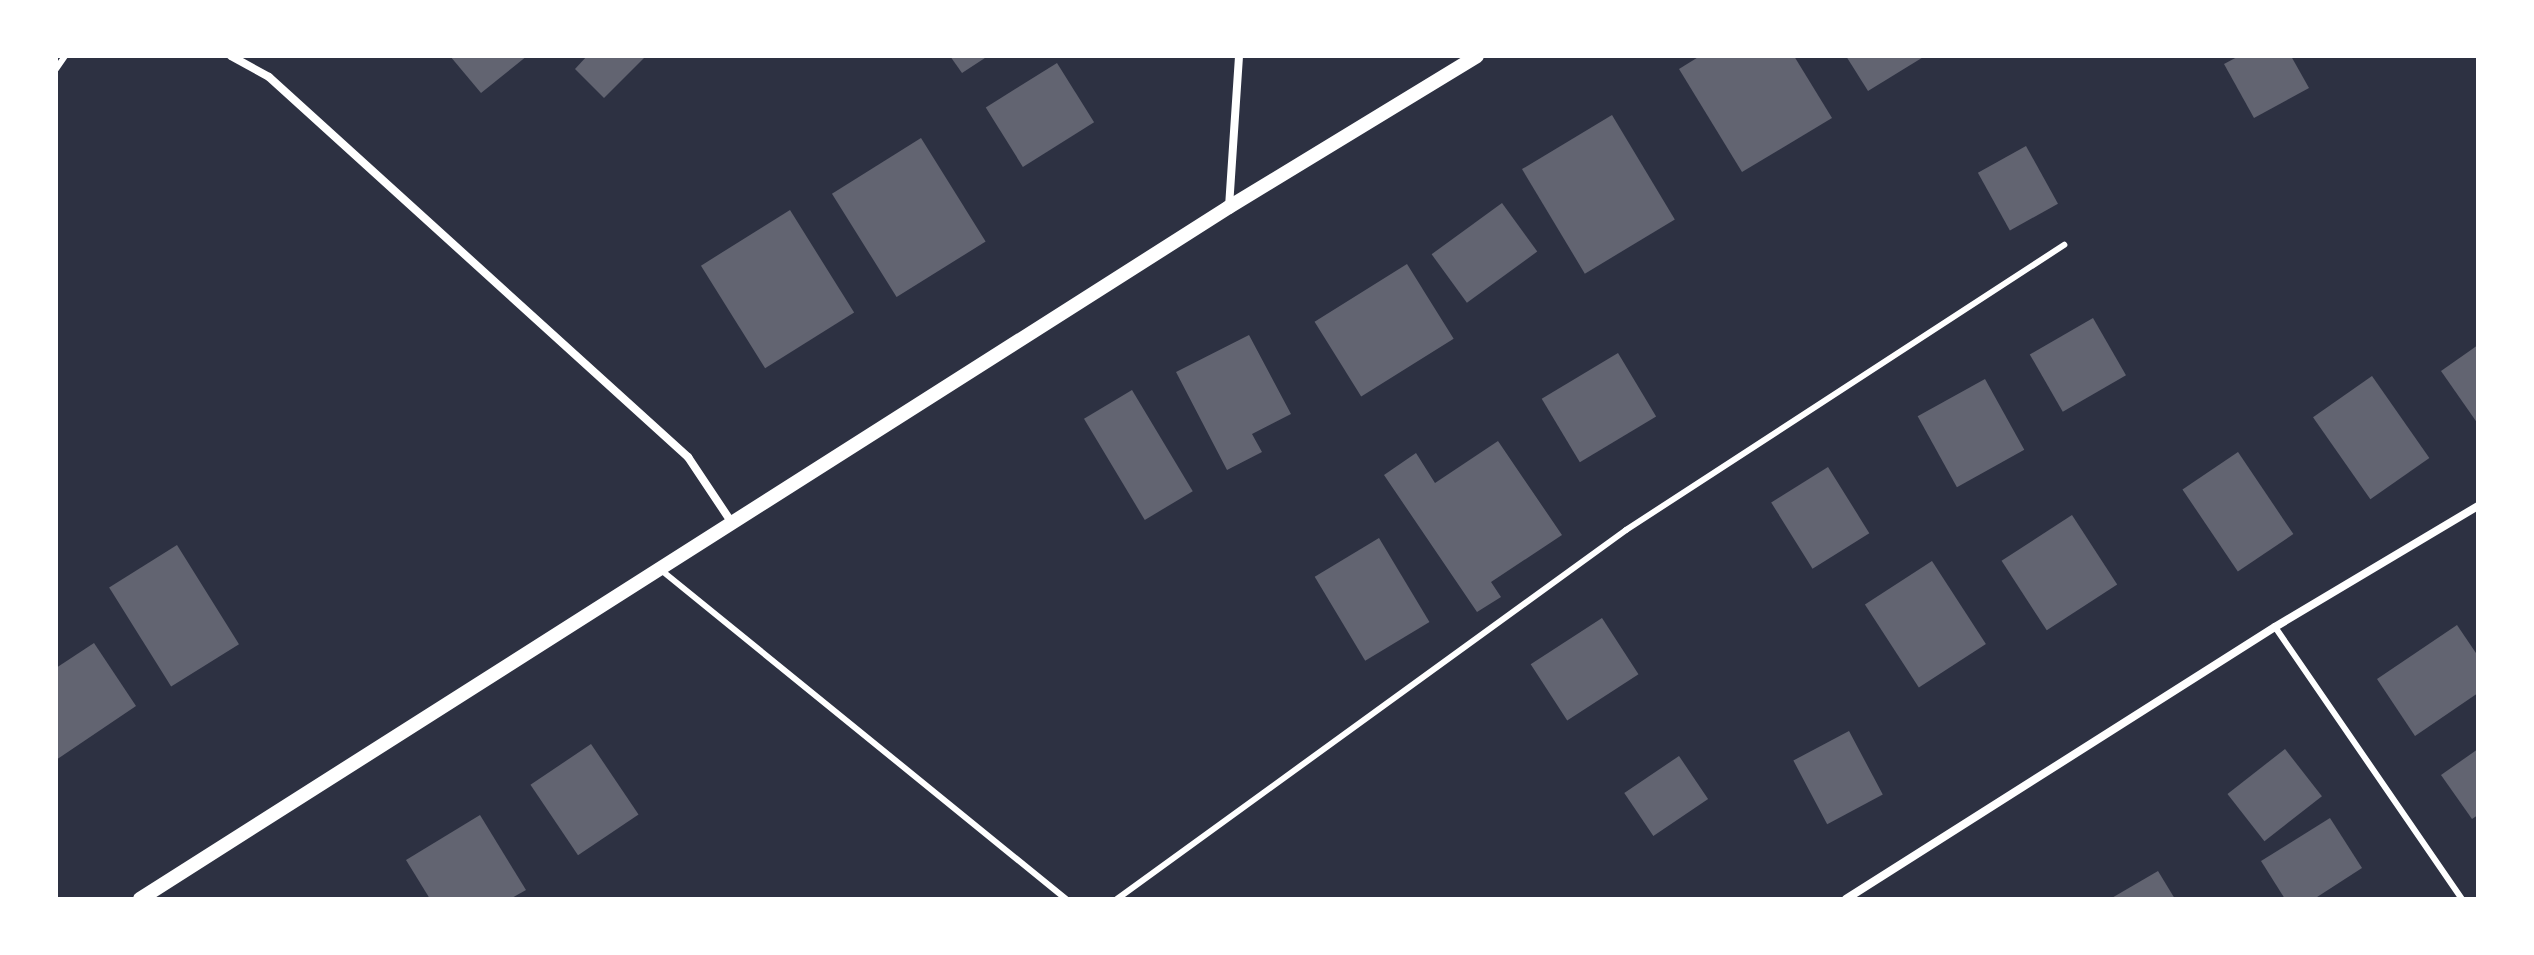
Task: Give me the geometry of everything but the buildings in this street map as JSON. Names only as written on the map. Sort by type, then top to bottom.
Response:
[{"type":"street","points":[[231,56],[269,77],[688,457],[733,523]]},
{"type":"street","points":[[1229,207],[1239,56]]},
{"type":"street","points":[[140,899],[1229,207],[1477,56]]},
{"type":"street","points":[[1846,899],[2275,627],[2478,506]]},
{"type":"lane","points":[[56,69],[65,56]]},
{"type":"lane","points":[[1117,899],[1626,530],[2064,245]]},
{"type":"lane","points":[[661,570],[1066,899]]},
{"type":"lane","points":[[2275,627],[2462,899]]}]
